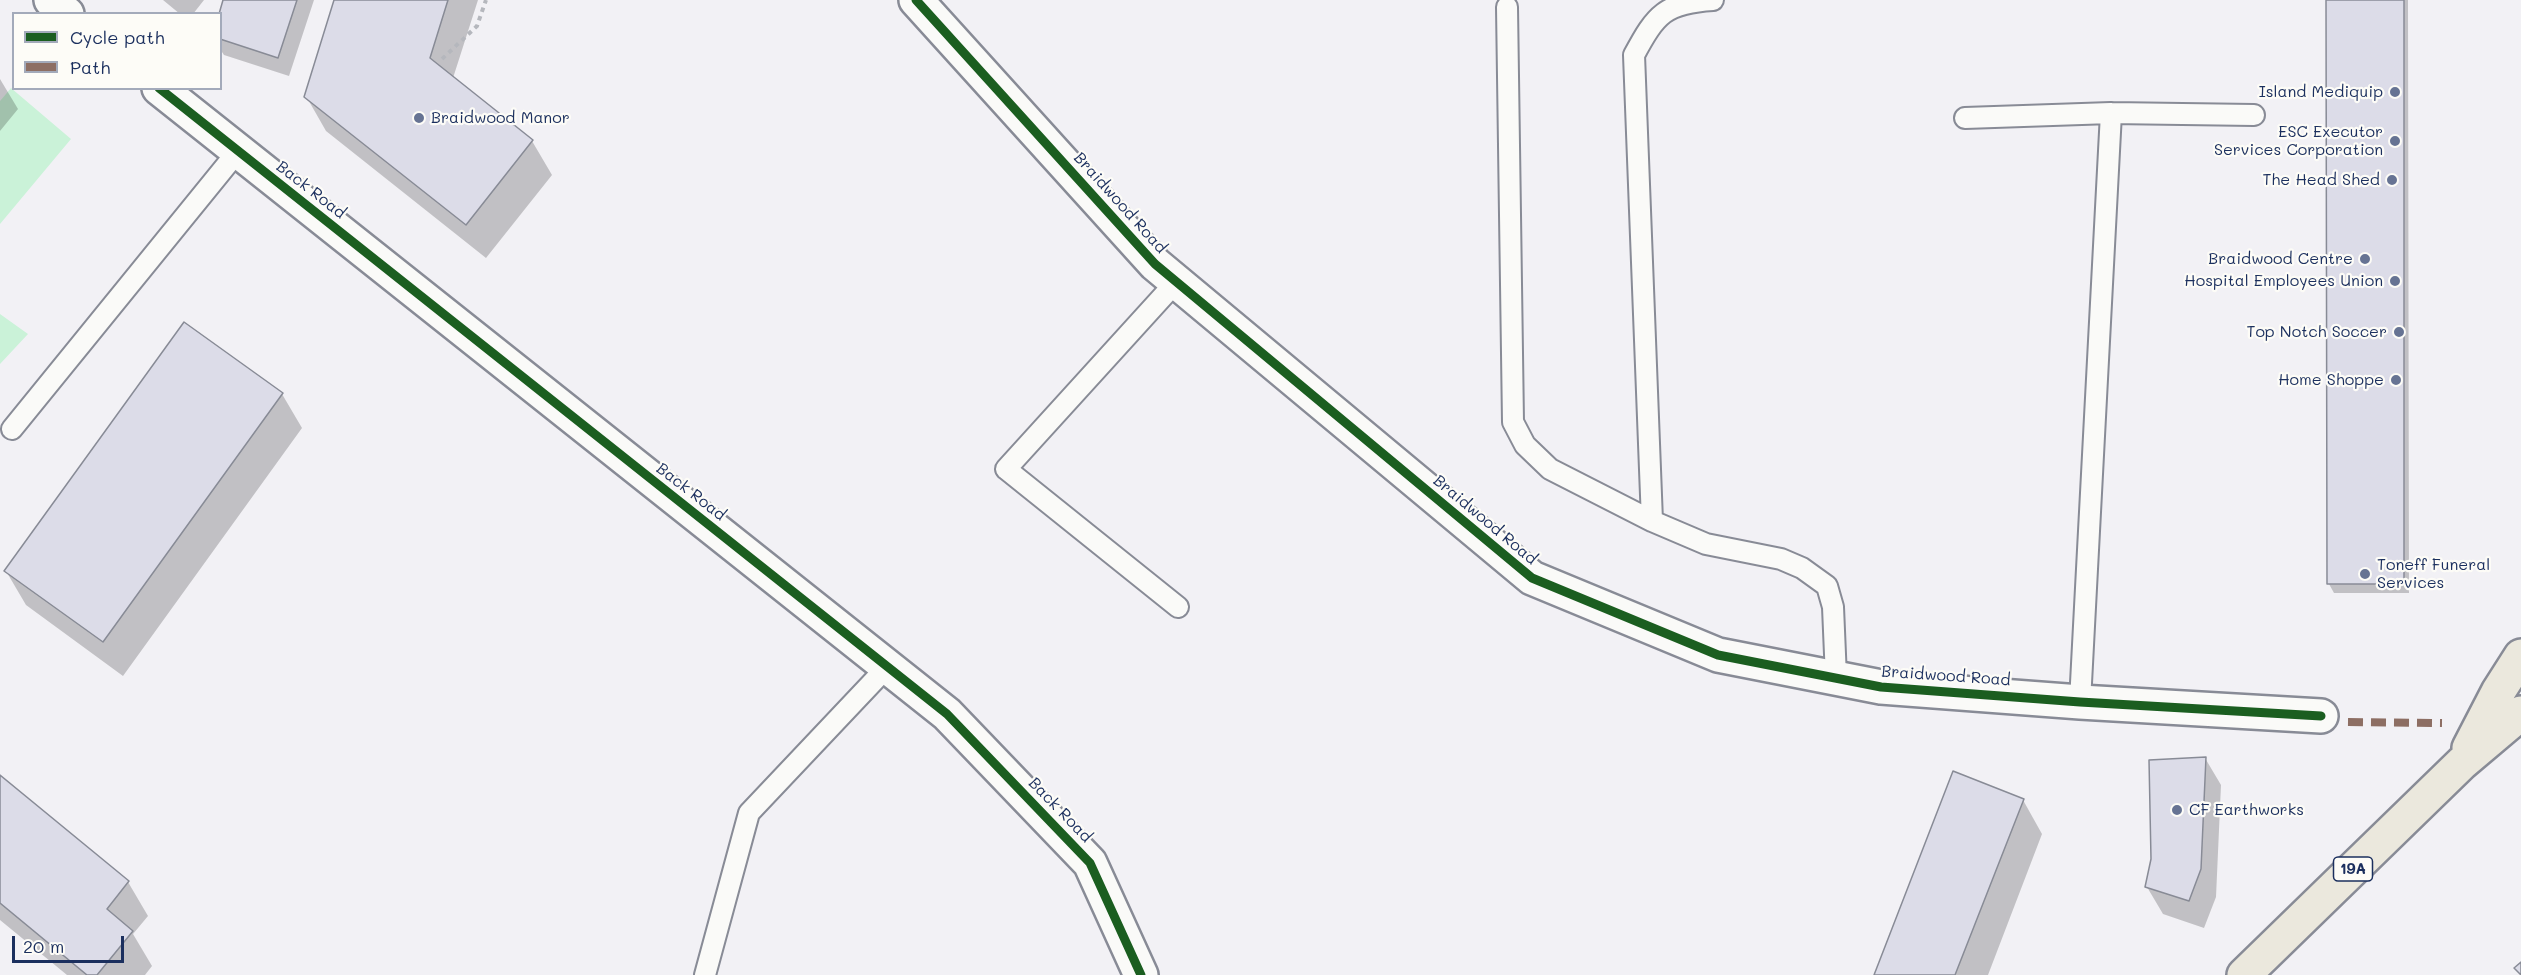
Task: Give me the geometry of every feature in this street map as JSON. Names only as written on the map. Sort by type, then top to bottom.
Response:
[{"type":"main road","points":[[2462,763],[2498,692],[2521,656]]},
{"type":"main road","name":"19A","points":[[2244,975],[2462,763],[2521,713]]},
{"type":"main road","points":[[2462,763],[2521,730]]},
{"type":"street","points":[[51,0],[65,12]]},
{"type":"street","name":"Braidwood Road","points":[[916,0],[1155,264],[1532,578],[1718,655],[1881,687],[2080,702],[2321,716]]},
{"type":"street","name":"Back Road","points":[[162,90],[946,714],[1090,863],[1141,975]]},
{"type":"lane","points":[[1652,522],[1635,55],[1651,25],[1668,9],[1713,0]]},
{"type":"lane","points":[[1507,7],[1513,422],[1525,445],[1550,469],[1652,522],[1706,544],[1781,559],[1802,568],[1827,586],[1833,607],[1836,678]]},
{"type":"lane","points":[[1965,118],[2111,113],[2254,115]]},
{"type":"lane","points":[[2080,702],[2111,113]]},
{"type":"lane","points":[[12,429],[238,151]]},
{"type":"lane","points":[[1176,282],[1006,469],[1178,607]]},
{"type":"lane","points":[[705,975],[749,813],[887,667]]},
{"type":"path","points":[[442,59],[477,26],[486,0]]},
{"type":"green space","points":[[11,88],[71,139],[0,224],[0,101]]},
{"type":"green space","points":[[0,314],[28,334],[0,364]]},
{"type":"building","points":[[223,0],[297,0],[278,58],[222,40],[222,12],[220,12]]},
{"type":"building","name":"Braidwood Manor","points":[[334,0],[448,0],[430,58],[533,140],[466,225],[304,97]]},
{"type":"building","name":"Braidwood Centre","points":[[2326,0],[2404,0],[2404,584],[2327,584]]},
{"type":"building","points":[[184,322],[283,393],[103,642],[4,571]]},
{"type":"building","name":"CF Earthworks","points":[[2206,757],[2201,869],[2189,901],[2145,887],[2151,859],[2149,760]]},
{"type":"building","points":[[1953,771],[2024,799],[1955,975],[1874,975]]},
{"type":"building","points":[[0,775],[129,881],[107,909],[133,931],[97,975],[87,975],[0,903]]},
{"type":"building","points":[[2521,962],[2521,975],[2514,968]]},
{"type":"marked path","points":[[2348,722],[2442,723]]},
{"type":"cycle path","points":[[916,0],[1155,264],[1532,578],[1718,655],[1881,687],[2080,702],[2321,716]]},
{"type":"cycle path","points":[[162,90],[947,714],[1090,863],[1141,975]]},
{"type":"place","name":"Island Mediquip","points":[[2395,92]]},
{"type":"place","name":"Braidwood Manor","points":[[419,118]]},
{"type":"place","name":"ESC Executor Services Corporation","points":[[2395,141]]},
{"type":"place","name":"The Head Shed","points":[[2392,180]]},
{"type":"place","name":"Braidwood Centre","points":[[2365,259]]},
{"type":"place","name":"Hospital Employees Union","points":[[2395,281]]},
{"type":"place","name":"Top Notch Soccer","points":[[2399,332]]},
{"type":"place","name":"Home Shoppe","points":[[2396,380]]},
{"type":"place","name":"Toneff Funeral Services","points":[[2365,574]]},
{"type":"place","name":"CF Earthworks","points":[[2177,810]]}]
